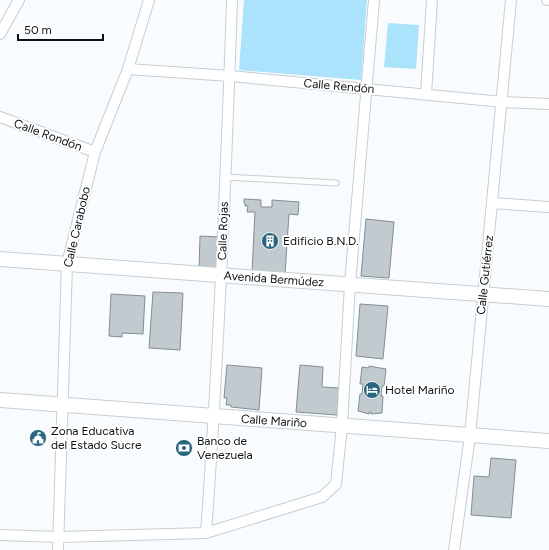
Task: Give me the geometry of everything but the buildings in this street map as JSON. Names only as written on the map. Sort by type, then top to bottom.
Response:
[{"type":"street","points":[[0,34],[19,0]]},
{"type":"street","name":"Calle Carabobo","points":[[58,550],[67,264],[95,152],[128,69],[149,0]]},
{"type":"street","name":"Calle Rojas","points":[[206,533],[215,416],[222,275],[232,0]]},
{"type":"street","points":[[0,535],[59,537],[206,533],[322,497],[336,484],[342,426],[350,284],[374,0]]},
{"type":"street","points":[[426,94],[432,0]]},
{"type":"street","name":"Calle Gutiérrez","points":[[454,550],[470,436],[503,102],[511,0]]},
{"type":"street","name":"Calle Rendón","points":[[128,69],[230,76],[503,102],[549,104]]},
{"type":"street","name":"Calle Rondón","points":[[0,117],[95,152]]},
{"type":"street","points":[[492,203],[549,207]]},
{"type":"street","name":"Avenida Bermúdez","points":[[0,259],[549,299]]},
{"type":"street","name":"Calle Mariño","points":[[0,400],[549,442]]},
{"type":"lane","points":[[225,177],[336,183]]},
{"type":"shaded area","points":[[244,0],[367,0],[361,80],[239,70]]},
{"type":"shaded area","points":[[388,23],[419,25],[416,69],[384,67]]},
{"type":"place","name":"Edificio B.N.D.","points":[[270,241]]},
{"type":"place","name":"Hotel Mariño","points":[[372,390]]},
{"type":"place","name":"Zona Educativa del Estado Sucre","points":[[38,438]]},
{"type":"place","name":"Banco de Venezuela","points":[[184,448]]}]
